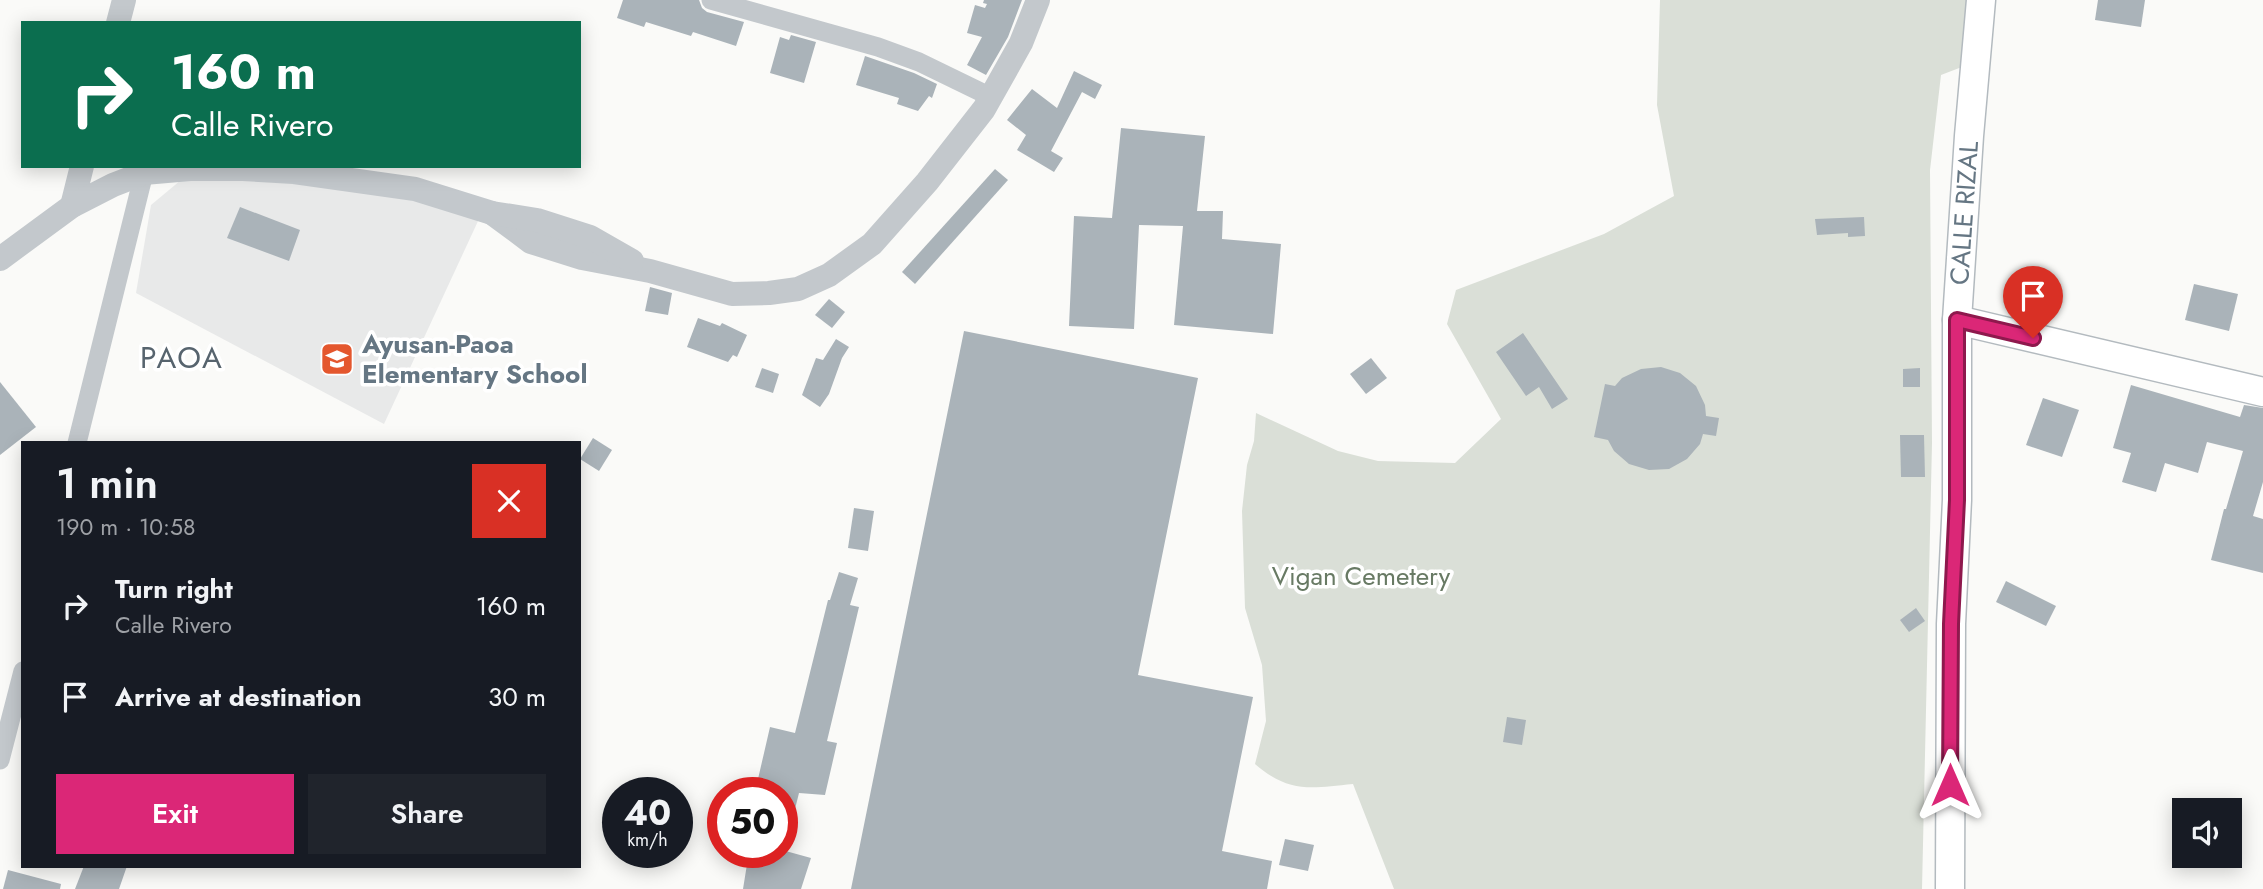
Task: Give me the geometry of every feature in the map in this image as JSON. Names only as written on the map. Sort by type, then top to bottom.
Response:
[{"type":"main road","name":"CALLE RIZAL","points":[[1950,889],[1951,624],[1957,500],[1957,320],[1969,123],[1981,0]]},
{"type":"main road","points":[[1957,320],[2263,392]]},
{"type":"street","points":[[119,21],[124,0]]},
{"type":"street","points":[[711,0],[878,47],[919,62],[991,97]]},
{"type":"street","points":[[0,258],[72,206],[144,173],[190,169],[294,172],[415,190],[492,213],[534,231],[650,271],[732,294],[799,289],[830,275],[872,244],[926,182],[984,109],[1021,43],[1038,0]]},
{"type":"street","points":[[72,206],[82,168]]},
{"type":"street","points":[[77,441],[144,173]]},
{"type":"street","points":[[0,760],[21,679]]},
{"type":"shaded area","name":"Ayusan-Paoa Elementary School","points":[[187,175],[401,190],[479,219],[384,424],[136,293],[151,205]]},
{"type":"green space","name":"Vigan Cemetery","points":[[1660,0],[1973,0],[1967,65],[1941,75],[1930,170],[1932,443],[1922,889],[1394,889],[1353,784],[1313,787],[1290,785],[1255,764],[1266,721],[1262,665],[1245,608],[1242,511],[1256,413],[1338,451],[1378,461],[1455,463],[1501,419],[1447,324],[1456,290],[1604,234],[1674,196],[1657,105]]},
{"type":"building","points":[[623,0],[699,0],[707,12],[744,22],[736,46],[693,32],[691,36],[646,22],[644,27],[617,18]]},
{"type":"building","points":[[984,0],[1022,0],[1008,37],[986,75],[967,65],[982,37],[967,33],[975,5],[985,8],[987,4],[983,3]]},
{"type":"building","points":[[2098,0],[2145,0],[2141,27],[2095,20]]},
{"type":"building","points":[[791,35],[816,42],[804,83],[770,73],[780,37],[789,40]]},
{"type":"building","points":[[865,56],[937,84],[932,98],[929,96],[918,111],[897,104],[899,98],[856,85]]},
{"type":"building","points":[[1074,71],[1102,85],[1095,99],[1082,92],[1051,151],[1063,158],[1054,172],[1017,150],[1026,135],[1007,120],[1032,89],[1057,108]]},
{"type":"building","points":[[1121,128],[1205,136],[1197,211],[1223,211],[1222,239],[1281,244],[1273,334],[1174,325],[1183,226],[1139,225],[1134,329],[1069,326],[1074,216],[1112,218]]},
{"type":"building","points":[[995,169],[1008,180],[915,284],[902,272]]},
{"type":"building","points":[[240,207],[300,230],[289,261],[227,238]]},
{"type":"building","points":[[1864,217],[1865,236],[1848,237],[1848,233],[1817,235],[1815,219]]},
{"type":"building","points":[[2194,284],[2238,294],[2229,331],[2185,320]]},
{"type":"building","points":[[650,287],[672,293],[668,315],[645,311]]},
{"type":"building","points":[[829,299],[845,312],[832,328],[815,315]]},
{"type":"building","points":[[698,318],[720,326],[722,323],[747,335],[737,357],[733,355],[728,362],[687,347]]},
{"type":"building","points":[[964,331],[1198,378],[1138,675],[1253,697],[1222,851],[1272,861],[1267,889],[851,889]]},
{"type":"building","points":[[1523,333],[1568,399],[1552,409],[1539,387],[1526,396],[1496,352]]},
{"type":"building","points":[[836,339],[849,347],[842,358],[829,394],[820,407],[802,395],[816,358],[823,360]]},
{"type":"building","points":[[1371,358],[1387,378],[1366,394],[1350,374]]},
{"type":"building","points":[[1661,367],[1680,373],[1696,386],[1705,405],[1706,416],[1719,418],[1716,436],[1703,434],[1700,444],[1687,459],[1669,469],[1649,470],[1629,464],[1614,451],[1608,440],[1594,437],[1605,384],[1615,386],[1622,378],[1641,369]]},
{"type":"building","points":[[762,368],[779,374],[773,393],[755,387]]},
{"type":"building","points":[[1920,368],[1920,387],[1903,387],[1903,369]]},
{"type":"building","points":[[0,382],[36,427],[0,455]]},
{"type":"building","points":[[2131,385],[2240,417],[2244,405],[2263,408],[2263,482],[2253,516],[2263,519],[2263,573],[2211,560],[2243,451],[2207,442],[2198,473],[2165,463],[2156,492],[2122,482],[2131,453],[2113,448]]},
{"type":"building","points":[[2043,398],[2079,410],[2062,457],[2026,445]]},
{"type":"building","points":[[1900,435],[1924,435],[1925,477],[1901,477]]},
{"type":"building","points":[[593,438],[612,450],[599,471],[581,457]]},
{"type":"building","points":[[854,508],[874,511],[868,551],[848,548]]},
{"type":"building","points":[[839,572],[858,578],[850,605],[859,607],[827,741],[837,743],[825,795],[799,793],[798,797],[798,777],[758,777],[770,727],[795,733]]},
{"type":"building","points":[[2006,581],[2056,606],[2046,626],[1996,602]]},
{"type":"building","points":[[1916,608],[1925,621],[1909,632],[1900,620]]},
{"type":"building","points":[[1507,717],[1526,720],[1522,745],[1503,742]]},
{"type":"building","points":[[1285,839],[1314,845],[1308,871],[1279,865]]},
{"type":"building","points":[[798,854],[811,858],[801,889],[743,889],[746,868],[798,868]]},
{"type":"building","points":[[83,868],[126,868],[119,889],[75,889]]},
{"type":"building","points":[[8,870],[61,884],[60,889],[3,889]]},
{"type":"place","name":"Ayusan-Paoa Elementary School","points":[[337,359]]},
{"type":"district","name":"PAOA","points":[[182,357]]},
{"type":"route","points":[[1950,785],[1951,624],[1957,500],[1957,320],[2033,338]]}]
